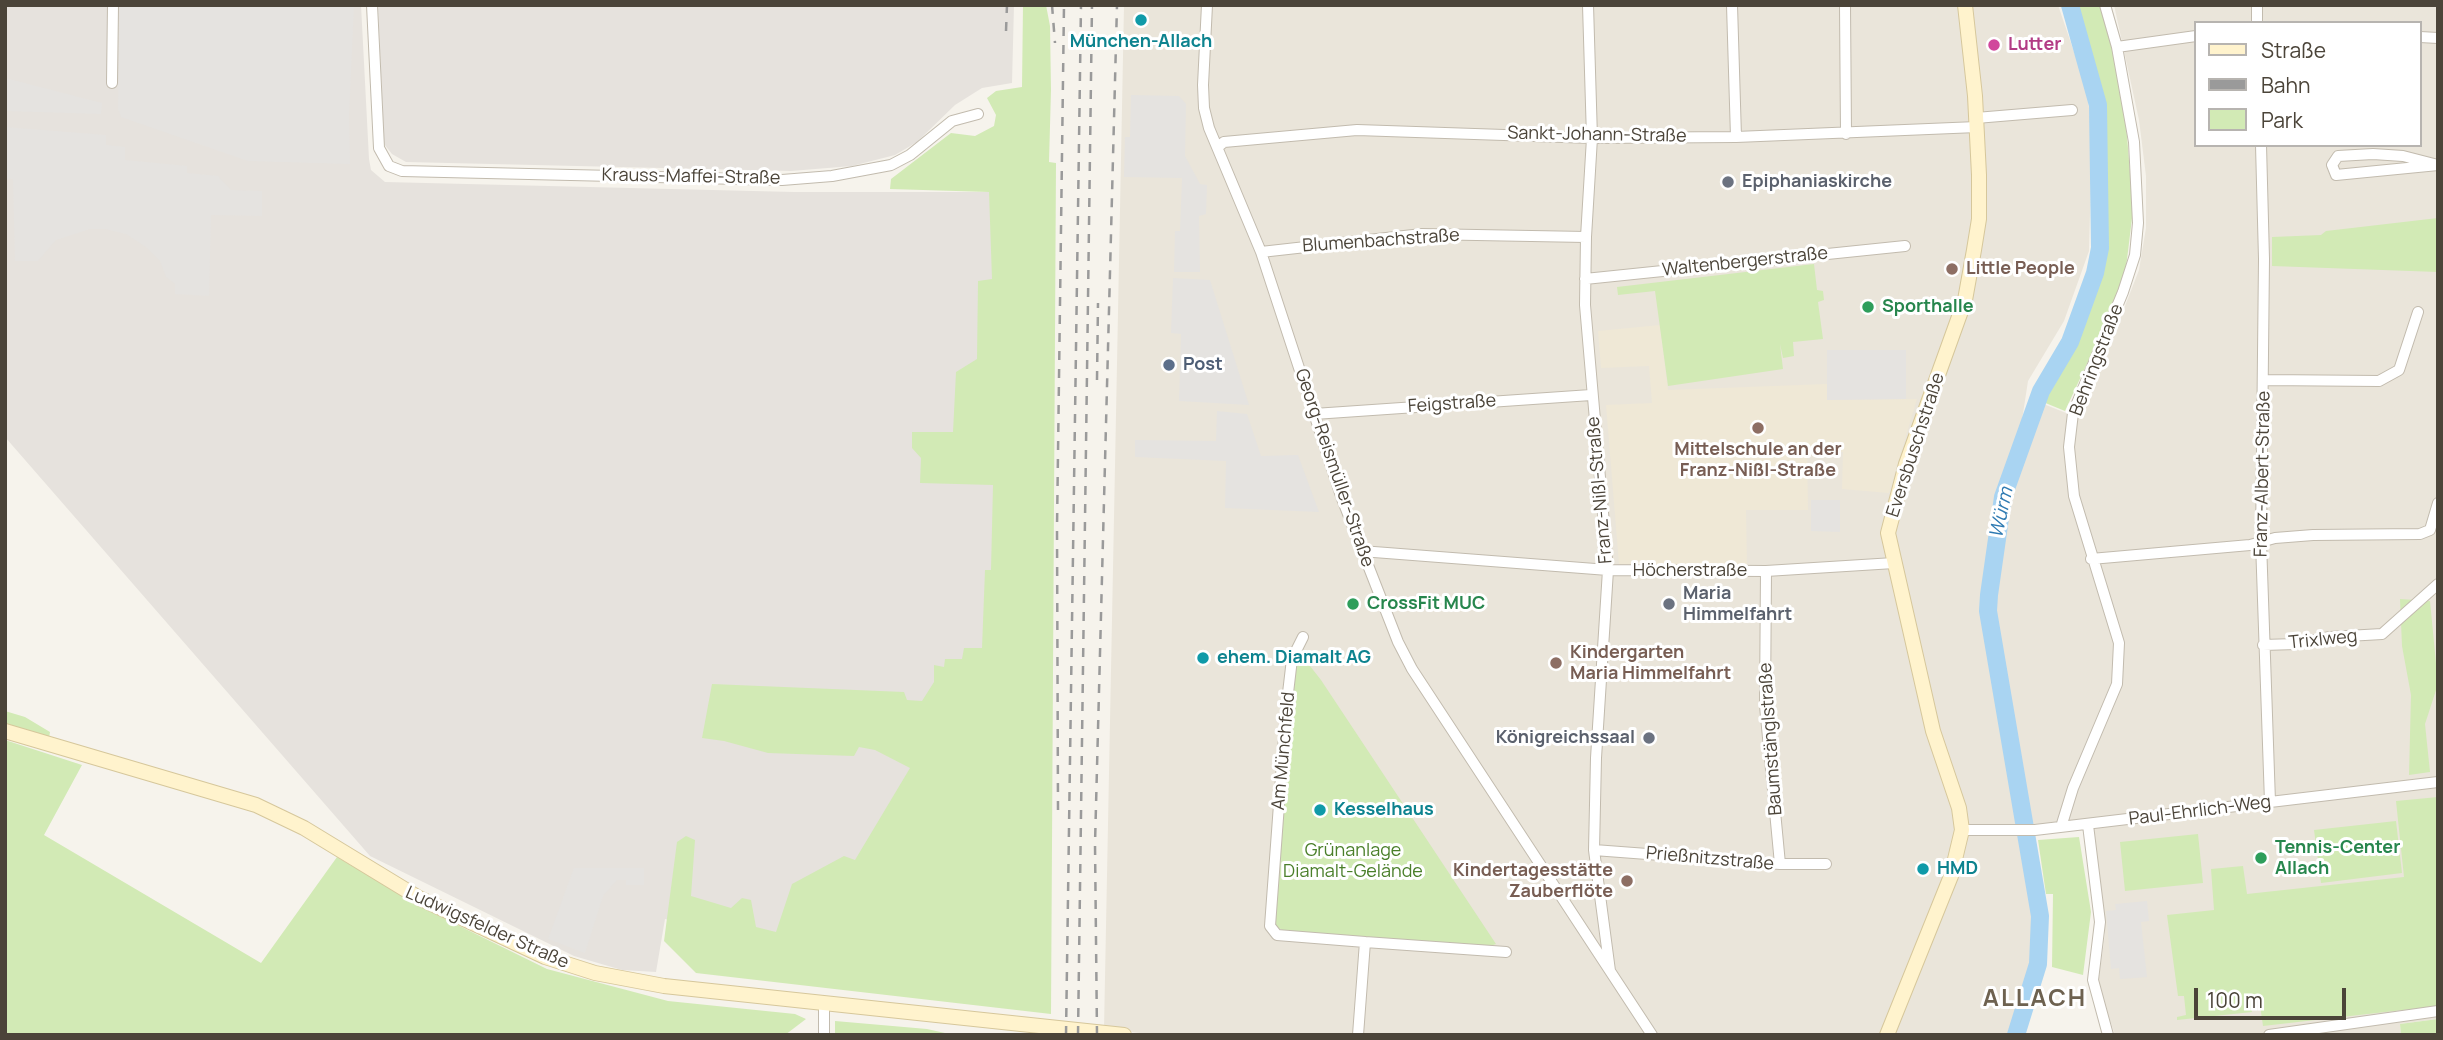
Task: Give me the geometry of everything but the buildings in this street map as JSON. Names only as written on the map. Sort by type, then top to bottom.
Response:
[{"type":"street","points":[[112,83],[113,5]]},
{"type":"street","name":"Krauss-Maffei-Straße","points":[[373,5],[379,148],[389,166],[414,172],[782,180],[832,176],[891,165],[910,155],[952,121],[978,114]]},
{"type":"street","name":"Georg-Reismüller-Straße","points":[[1207,5],[1204,108],[1261,252],[1361,551],[1412,669],[1653,1035]]},
{"type":"street","name":"Franz-Nißl-Straße","points":[[1588,5],[1592,138],[1585,279],[1591,395],[1608,570],[1595,769],[1594,850],[1610,973]]},
{"type":"street","points":[[1732,5],[1736,137]]},
{"type":"street","points":[[1845,5],[1846,134]]},
{"type":"street","name":"Eversbuschstraße","points":[[1887,1035],[1951,876],[1962,830],[1959,808],[1933,731],[1889,546],[1890,518],[1965,300],[1979,219],[1977,123],[1965,5]]},
{"type":"street","name":"Behringstraße","points":[[2061,827],[2073,788],[2117,684],[2119,643],[2091,559],[2070,471],[2073,413],[2123,292],[2135,255],[2138,223],[2134,142],[2117,47],[2105,5]]},
{"type":"street","points":[[2117,47],[2194,36]]},
{"type":"street","name":"Sankt-Johann-Straße","points":[[1219,146],[1224,142],[1237,140],[1357,130],[1592,138],[1846,134],[1977,123],[2072,110]]},
{"type":"street","name":"Franz-Albert-Straße","points":[[2261,147],[2264,380],[2261,542],[2270,802]]},
{"type":"street","points":[[2373,154],[2403,156],[2438,165],[2336,175],[2332,165],[2338,156],[2373,154]]},
{"type":"street","name":"Blumenbachstraße","points":[[1261,252],[1422,234],[1586,237]]},
{"type":"street","name":"Waltenbergerstraße","points":[[1585,279],[1905,246]]},
{"type":"street","points":[[2264,380],[2379,381],[2399,370],[2418,312]]},
{"type":"street","name":"Feigstraße","points":[[1314,414],[1591,395]]},
{"type":"street","points":[[2091,559],[2313,535],[2420,534],[2430,530],[2438,503]]},
{"type":"street","name":"Höcherstraße","points":[[1361,551],[1608,570],[1766,571],[1894,562]]},
{"type":"street","name":"Baumstänglstraße","points":[[1766,571],[1765,706],[1780,864]]},
{"type":"street","name":"Trixlweg","points":[[2263,645],[2382,634],[2438,584]]},
{"type":"street","name":"Am Münchfeld","points":[[1303,637],[1292,659],[1286,710],[1270,926],[1277,935],[1506,952]]},
{"type":"street","name":"Ludwigsfelder Straße","points":[[5,731],[256,805],[304,828],[419,898],[569,966],[656,985],[1124,1035]]},
{"type":"street","name":"Paul-Ehrlich-Weg","points":[[1962,830],[2019,832],[2438,782]]},
{"type":"street","points":[[2088,825],[2100,922],[2093,980],[2108,1035]]},
{"type":"street","name":"Prießnitzstraße","points":[[1594,850],[1780,864],[1826,864]]},
{"type":"street","points":[[1358,1035],[1365,942]]},
{"type":"street","points":[[824,1002],[824,1035]]},
{"type":"street","points":[[2269,1035],[2438,1011]]},
{"type":"shaded area","points":[[5,5],[361,5],[369,159],[371,170],[385,182],[794,192],[994,192],[997,655],[852,866],[782,946],[665,919],[656,972],[622,970],[574,956],[370,856],[5,437]]},
{"type":"shaded area","points":[[120,5],[354,5],[349,116],[350,164],[248,161],[121,117],[118,109]]},
{"type":"shaded area","points":[[378,5],[1014,5],[1012,83],[982,88],[955,105],[917,142],[895,155],[852,166],[791,171],[406,162],[392,154],[384,144]]},
{"type":"shaded area","points":[[1124,5],[2058,5],[2087,90],[2092,136],[2089,251],[2064,321],[2028,381],[2022,420],[1996,499],[1983,603],[2036,942],[2009,1035],[1157,1035],[1104,1029]]},
{"type":"shaded area","points":[[2114,5],[2438,5],[2438,1019],[2400,1024],[2401,1035],[2115,1035],[2098,985],[2105,934],[2090,821],[2032,828],[1994,615],[1994,593],[2007,503],[2041,403],[2081,419],[2139,270],[2146,228],[2146,176],[2139,120]]},
{"type":"shaded area","points":[[5,78],[102,103],[101,114],[5,111]]},
{"type":"shaded area","points":[[1131,95],[1179,96],[1186,104],[1185,156],[1200,184],[1207,185],[1206,214],[1199,216],[1200,272],[1174,272],[1175,231],[1180,231],[1182,178],[1124,177],[1125,137],[1130,137]]},
{"type":"shaded area","points":[[5,127],[106,135],[106,145],[125,147],[125,160],[187,166],[187,173],[218,176],[231,190],[262,191],[262,216],[211,215],[209,296],[175,294],[175,284],[166,277],[160,261],[146,247],[126,234],[105,229],[90,229],[56,240],[38,261],[15,261],[13,179],[5,178]]},
{"type":"shaded area","points":[[1173,278],[1210,280],[1249,405],[1179,401],[1181,334],[1171,333]]},
{"type":"shaded area","name":"Mittelschule an der Franz-Nißl-Straße","points":[[1660,325],[1668,390],[1827,384],[1828,400],[1917,399],[1889,493],[1842,489],[1843,452],[1807,451],[1808,510],[1746,510],[1747,565],[1619,564],[1606,405],[1652,403],[1649,366],[1601,368],[1598,331]]},
{"type":"shaded area","name":"Sporthalle","points":[[1827,350],[1906,350],[1906,399],[1827,400]]},
{"type":"shaded area","points":[[1217,411],[1247,414],[1261,456],[1298,455],[1319,512],[1225,508],[1226,461],[1135,457],[1135,440],[1216,441]]},
{"type":"shaded area","points":[[1811,500],[1840,500],[1840,532],[1811,531]]},
{"type":"shaded area","points":[[574,868],[644,868],[644,885],[626,885],[626,880],[617,880],[603,896],[585,953],[548,939]]},
{"type":"shaded area","points":[[2147,901],[2149,921],[2141,922],[2147,977],[2120,979],[2119,968],[2111,969],[2106,911],[2116,910],[2115,904]]},
{"type":"green space","points":[[1023,5],[1046,5],[1050,26],[1049,162],[1056,163],[1051,1014],[696,973],[664,941],[677,842],[686,836],[695,840],[691,896],[731,908],[742,898],[751,900],[756,927],[776,932],[792,884],[844,856],[855,860],[910,768],[875,750],[859,747],[854,756],[768,753],[702,738],[712,684],[904,692],[907,700],[922,701],[934,682],[934,665],[944,667],[945,659],[962,659],[964,648],[982,648],[985,570],[991,570],[993,485],[920,483],[921,458],[912,448],[912,432],[953,432],[956,372],[977,359],[978,281],[992,279],[989,192],[890,189],[891,179],[951,133],[975,136],[994,126],[996,115],[987,98],[996,91],[1022,87]]},
{"type":"green space","points":[[2077,5],[2102,5],[2109,19],[2125,111],[2133,210],[2124,284],[2065,411],[2043,402],[2055,384],[2078,335],[2101,272],[2108,232],[2105,196],[2106,116]]},
{"type":"green space","points":[[2438,218],[2438,272],[2272,266],[2272,237],[2321,235],[2326,231]]},
{"type":"green space","points":[[1814,264],[1817,290],[1823,291],[1824,300],[1818,302],[1823,339],[1793,342],[1794,356],[1783,358],[1780,344],[1783,369],[1668,386],[1655,291],[1618,295],[1617,287]]},
{"type":"green space","points":[[2400,599],[2430,601],[2438,684],[2425,724],[2430,772],[2409,775],[2411,695],[2402,646]]},
{"type":"green space","name":"Grünanlage Diamalt-Gelände","points":[[1303,657],[1321,680],[1496,944],[1490,946],[1286,932],[1277,927],[1275,923],[1295,671],[1297,662]]},
{"type":"green space","points":[[5,711],[25,717],[50,732],[49,738],[5,725]]},
{"type":"green space","points":[[5,740],[82,765],[44,835],[261,963],[337,857],[423,908],[547,969],[668,1001],[795,1014],[806,1019],[785,1035],[5,1035]]},
{"type":"green space","points":[[2438,797],[2438,1006],[2263,1026],[2259,998],[2250,999],[2252,1012],[2177,1020],[2177,1017],[2186,1015],[2184,996],[2178,996],[2167,915],[2214,910],[2211,869],[2243,866],[2247,894],[2404,877],[2396,801]]},
{"type":"green space","points":[[2396,821],[2402,873],[2321,883],[2314,830]]},
{"type":"green space","points":[[2198,834],[2203,883],[2125,891],[2120,842]]},
{"type":"green space","points":[[2079,837],[2091,912],[2083,975],[2052,967],[2053,894],[2046,894],[2038,840]]},
{"type":"green space","points":[[2438,1019],[2438,1035],[2401,1035],[2400,1024]]},
{"type":"green space","points":[[835,1021],[927,1029],[954,1035],[835,1035]]},
{"type":"waterway","name":"Würm","points":[[2016,1035],[2038,964],[2040,916],[1988,611],[2003,497],[2041,391],[2070,342],[2095,273],[2100,248],[2098,105],[2070,5]]},
{"type":"railway","points":[[1006,31],[1007,5]]},
{"type":"railway","points":[[1052,5],[1055,43]]},
{"type":"railway","points":[[1058,810],[1057,528],[1064,5]]},
{"type":"railway","points":[[1066,1035],[1081,5]]},
{"type":"railway","points":[[1078,1035],[1092,5]]},
{"type":"railway","points":[[1097,1035],[1095,844],[1117,5]]},
{"type":"railway","points":[[1097,380],[1098,303]]},
{"type":"place","name":"München-Allach","points":[[1141,20]]},
{"type":"place","name":"Lutter","points":[[1994,45]]},
{"type":"place","name":"Epiphaniaskirche","points":[[1728,182]]},
{"type":"place","name":"Little People","points":[[1952,269]]},
{"type":"place","name":"Sporthalle","points":[[1868,307]]},
{"type":"place","name":"Post","points":[[1169,365]]},
{"type":"place","name":"Mittelschule an der Franz-Nißl-Straße","points":[[1758,428]]},
{"type":"place","name":"CrossFit MUC","points":[[1353,604]]},
{"type":"place","name":"Maria Himmelfahrt","points":[[1669,604]]},
{"type":"place","name":"ehem. Diamalt AG","points":[[1203,658]]},
{"type":"place","name":"Kindergarten Maria Himmelfahrt","points":[[1556,663]]},
{"type":"place","name":"Königreichssaal","points":[[1649,738]]},
{"type":"place","name":"Kesselhaus","points":[[1320,810]]},
{"type":"place","name":"Tennis-Center Allach","points":[[2261,858]]},
{"type":"place","name":"HMD","points":[[1923,869]]},
{"type":"place","name":"Kindertagesstätte Zauberflöte","points":[[1627,881]]},
{"type":"district","name":"ALLACH","points":[[2035,999]]}]
